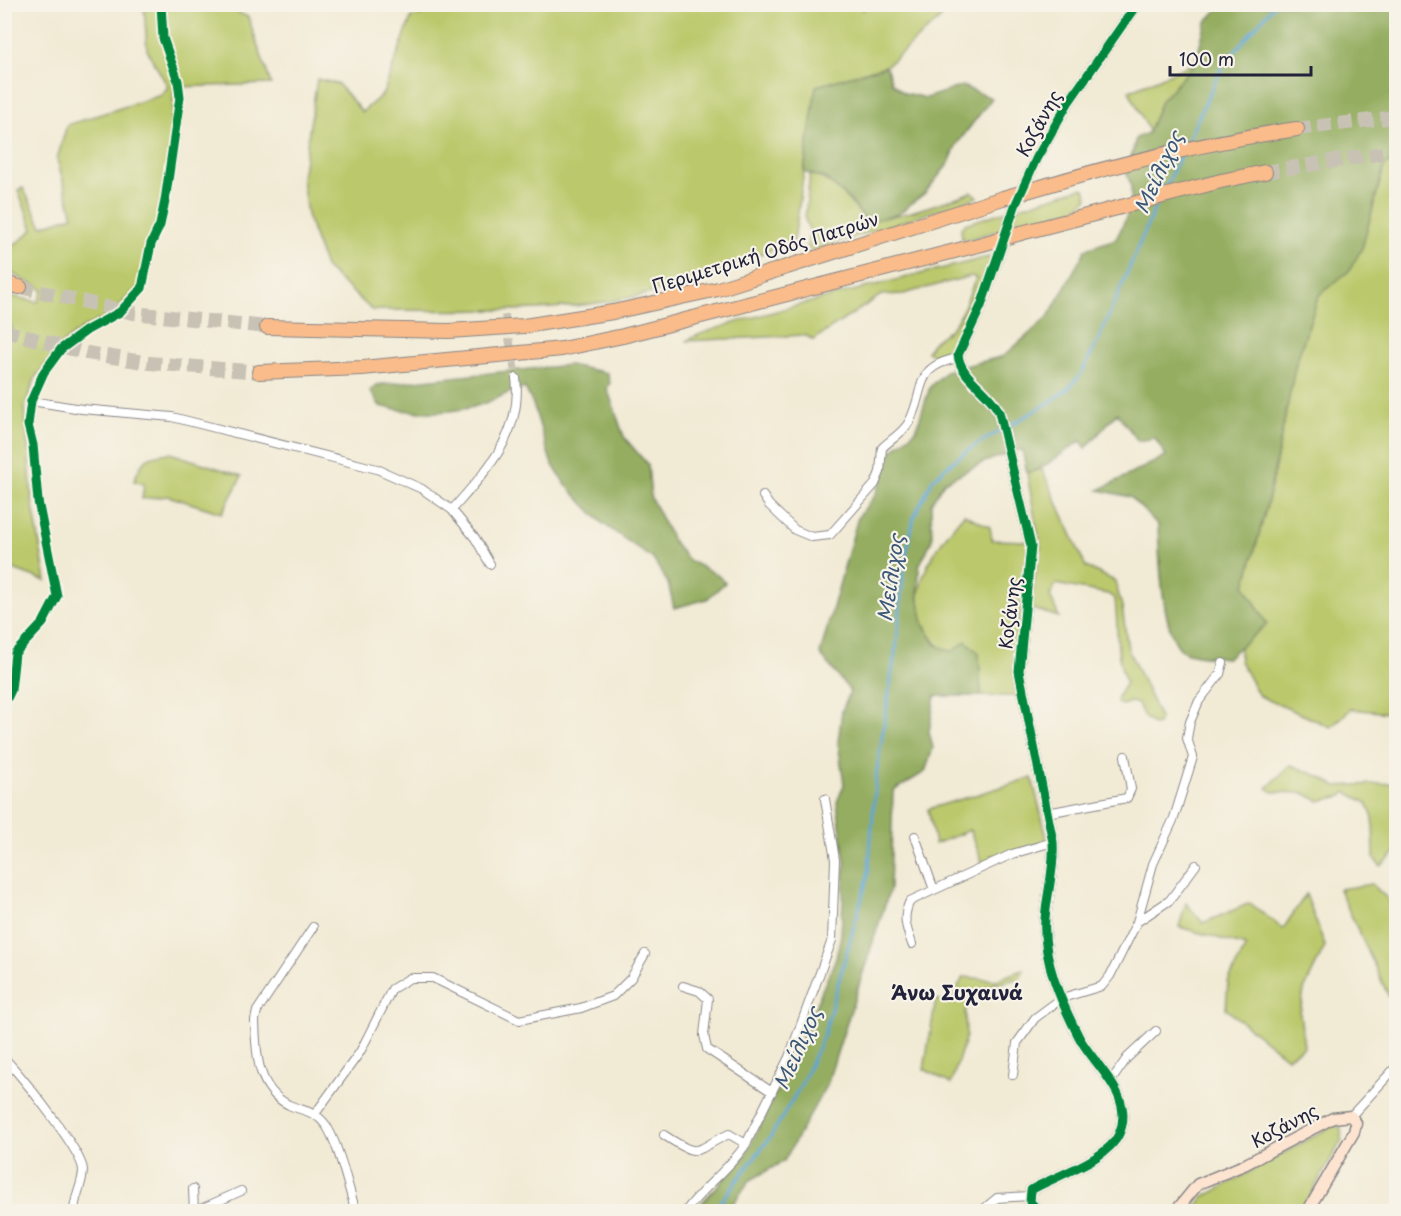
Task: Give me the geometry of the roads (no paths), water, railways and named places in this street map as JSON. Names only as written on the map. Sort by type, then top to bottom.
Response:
[{"type":"highway","name":"Περιμετρική Οδός Πατρών","points":[[267,327],[449,331],[524,327],[613,312],[718,289],[1003,198],[1145,157],[1297,129]]},
{"type":"highway","points":[[259,372],[352,368],[562,349],[799,292],[1265,172]]},
{"type":"highway","points":[[4,283],[20,288]]},
{"type":"street","points":[[4,705],[11,690],[15,653],[43,623],[57,596],[38,501],[33,445],[28,425],[31,401],[44,372],[58,352],[78,336],[120,312],[133,299],[144,282],[151,244],[160,225],[167,193],[180,97],[178,81],[163,38],[161,4]]},
{"type":"street","name":"Κοζάνης","points":[[1029,1196],[1033,1189],[1091,1159],[1117,1138],[1122,1118],[1111,1081],[1080,1040],[1062,998],[1044,942],[1046,911],[1055,863],[1053,842],[1019,671],[1031,546],[1009,448],[995,405],[965,373],[959,358],[961,346],[978,314],[1013,213],[1032,167],[1068,103],[1137,4]]},
{"type":"street","points":[[763,496],[782,519],[800,532],[816,537],[834,533],[875,484],[880,472],[882,448],[907,425],[923,376],[933,367],[959,358]]},
{"type":"street","points":[[452,510],[488,467],[508,436],[516,409],[516,378]]},
{"type":"street","points":[[31,401],[82,409],[172,417],[338,458],[408,481],[452,510],[475,538],[490,564]]},
{"type":"street","points":[[1013,1075],[1014,1052],[1022,1033],[1035,1018],[1062,998],[1102,986],[1110,976],[1137,922],[1150,872],[1172,824],[1193,757],[1187,738],[1190,722],[1199,701],[1220,674],[1223,663]]},
{"type":"street","points":[[1047,813],[1127,798],[1131,789],[1125,756]]},
{"type":"street","points":[[685,1212],[703,1188],[738,1156],[746,1144],[805,1017],[832,940],[835,860],[825,799]]},
{"type":"street","points":[[915,836],[934,890]]},
{"type":"street","points":[[912,944],[904,922],[904,912],[910,901],[1012,854],[1053,842]]},
{"type":"street","points":[[1137,922],[1170,900],[1196,865]]},
{"type":"street","points":[[312,927],[266,994],[255,1020],[262,1078],[283,1101],[315,1114],[324,1123],[332,1137],[356,1212]]},
{"type":"street","points":[[315,1114],[360,1052],[387,995],[401,982],[420,976],[433,978],[519,1020],[581,1008],[613,996],[631,978],[645,954]]},
{"type":"street","points":[[683,986],[699,991],[708,999],[709,1011],[704,1035],[707,1049],[772,1092]]},
{"type":"street","points":[[1111,1081],[1127,1058],[1156,1031]]},
{"type":"street","points":[[4,1058],[33,1093],[81,1162],[83,1172],[74,1212]]},
{"type":"street","points":[[1307,1212],[1354,1132],[1356,1125],[1351,1116],[1396,1067]]},
{"type":"street","name":"Κοζάνης","points":[[1175,1212],[1198,1184],[1244,1165],[1333,1118],[1351,1116]]},
{"type":"street","points":[[664,1135],[691,1152],[699,1151],[729,1134],[746,1144]]},
{"type":"street","points":[[193,1189],[194,1212],[241,1191]]},
{"type":"street","points":[[980,1212],[997,1198],[1029,1196],[1031,1204],[1040,1212]]},
{"type":"waterway","name":"Μείλιχος","points":[[1185,146],[1223,65],[1275,4]]},
{"type":"waterway","name":"Μείλιχος","points":[[1163,192],[1181,155]]},
{"type":"waterway","name":"Μείλιχος","points":[[713,1212],[771,1136],[801,1085],[824,1034],[868,876],[876,776],[897,640],[904,565],[914,517],[933,479],[946,467],[974,446],[1047,404],[1069,388],[1081,374],[1098,341],[1157,203]]},
{"type":"tunnel","points":[[1297,129],[1396,117]]},
{"type":"tunnel","points":[[1265,172],[1396,151]]},
{"type":"tunnel","points":[[20,287],[133,313],[267,327]]},
{"type":"tunnel","points":[[505,315],[516,378]]},
{"type":"tunnel","points":[[4,331],[87,353],[150,363],[259,372]]},
{"type":"district","name":"Άνω Συχαινά","points":[[957,992]]}]
